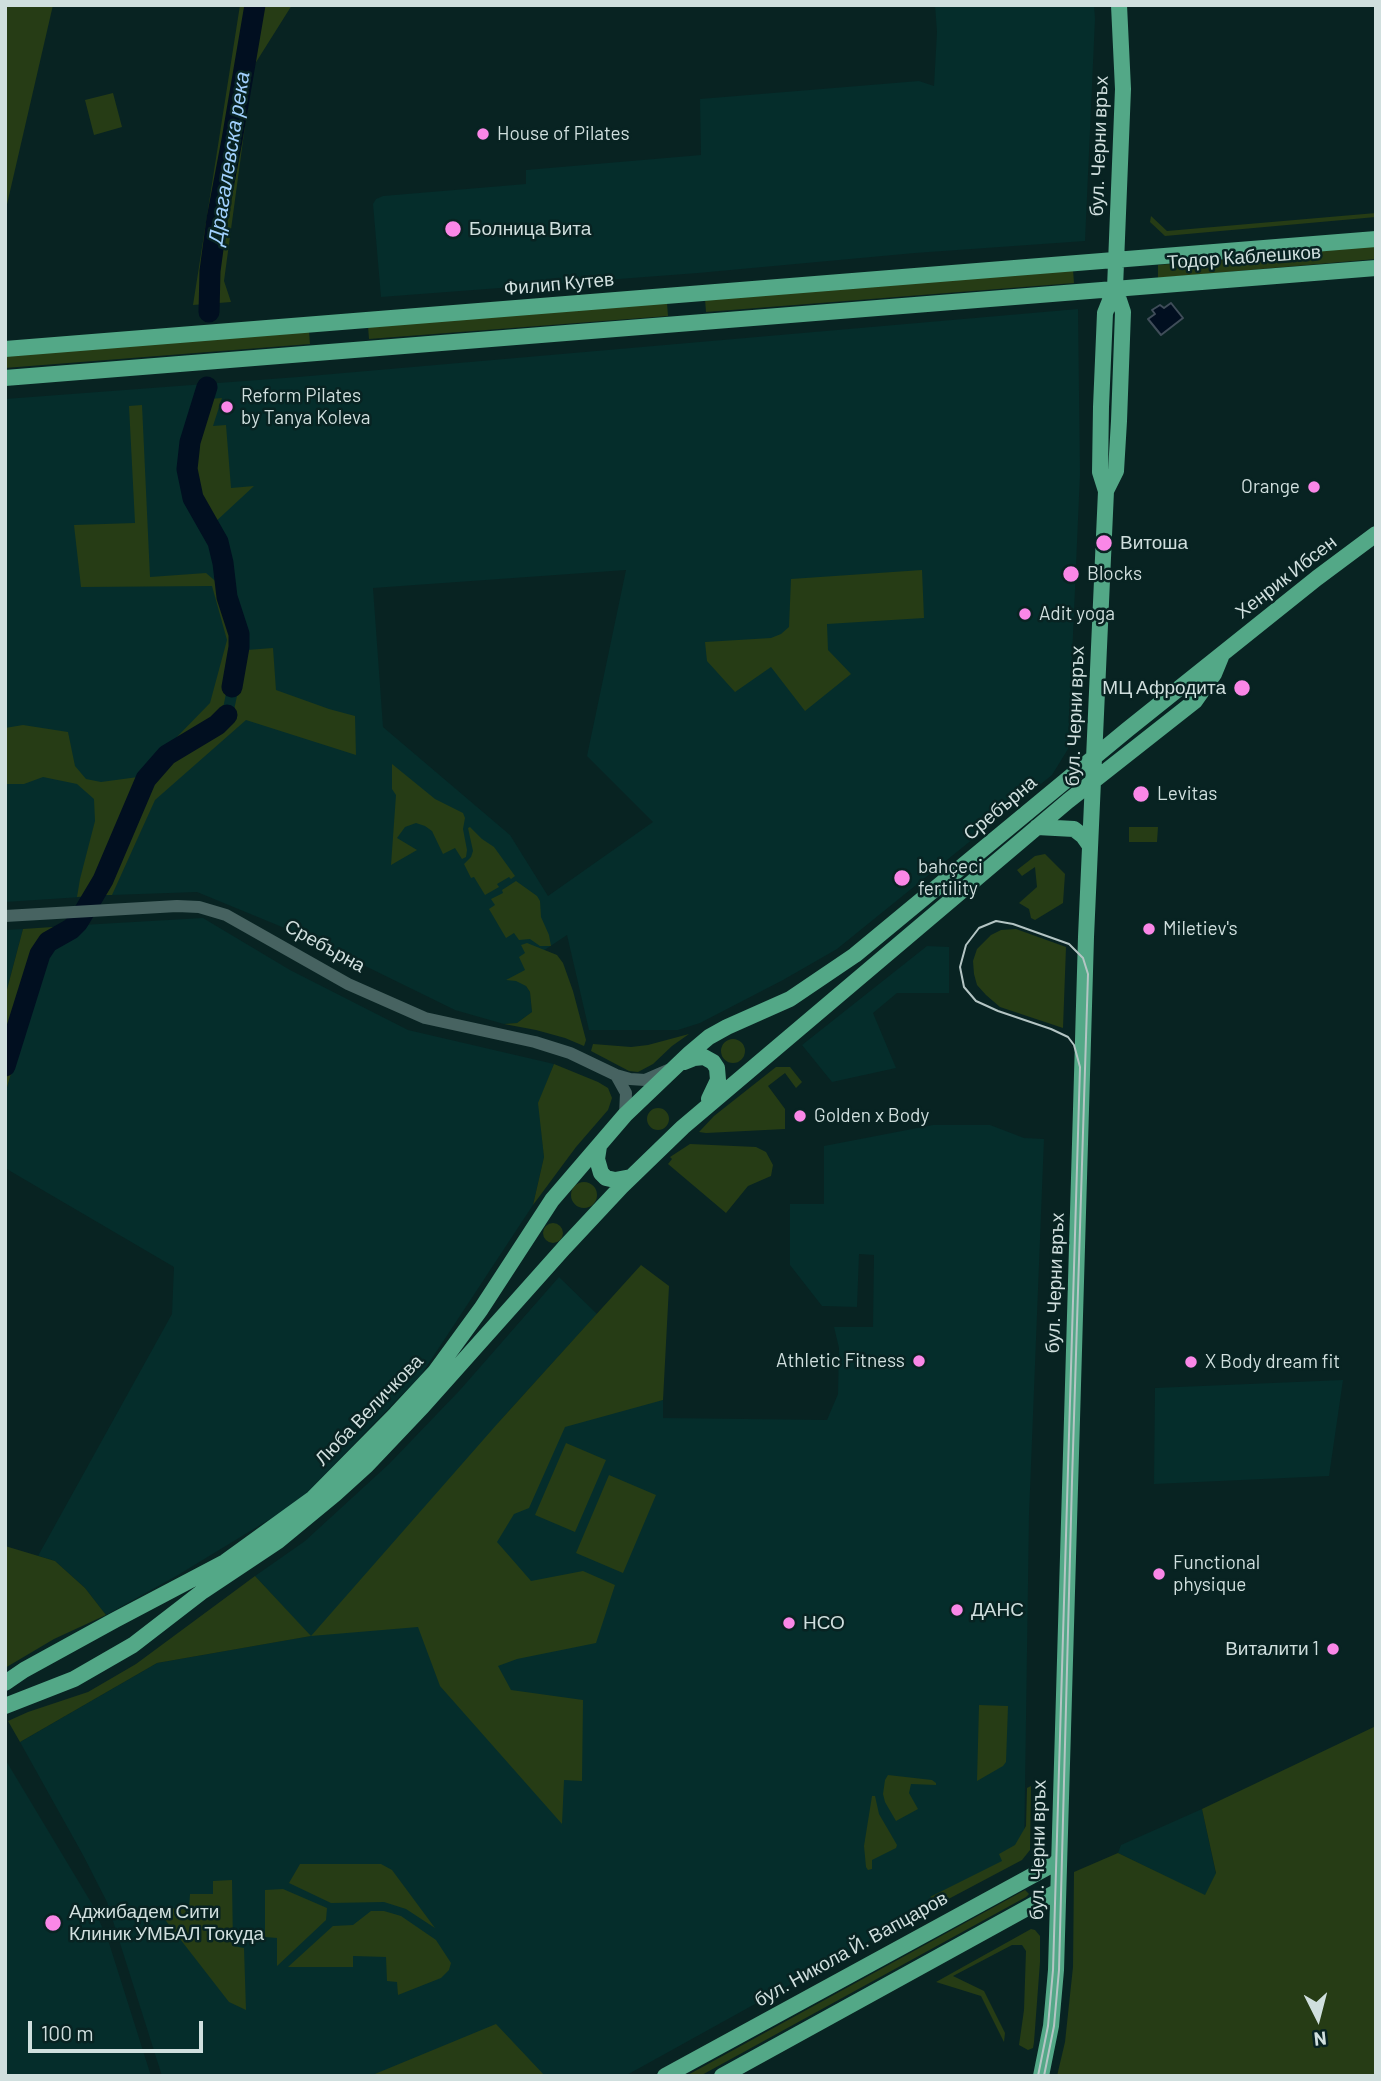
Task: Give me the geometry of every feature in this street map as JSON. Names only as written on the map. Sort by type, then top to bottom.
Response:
[{"type":"main road","name":"бул. Черни връх","points":[[1041,2076],[1051,2026],[1055,1981],[1090,846],[1106,491],[1100,472],[1105,313],[1115,288],[1123,89],[1119,5]]},
{"type":"main road","name":"Тодор Каблешков","points":[[1116,260],[1376,239]]},
{"type":"main road","name":"Филип Кутев","points":[[5,349],[1116,260]]},
{"type":"main road","name":"Тодор Каблешков","points":[[1115,288],[1376,268]]},
{"type":"main road","points":[[5,378],[1115,288]]},
{"type":"main road","name":"Хенрик Ибсен","points":[[1094,757],[1376,534]]},
{"type":"main road","name":"Хенрик Ибсен","points":[[1093,781],[1195,701],[1214,674],[1222,654]]},
{"type":"main road","name":"Сребърна","points":[[675,1067],[709,1037],[790,999],[855,955],[1094,757]]},
{"type":"main road","name":"Сребърна","points":[[631,1177],[704,1107],[1093,781]]},
{"type":"main road","points":[[1037,827],[1074,829],[1090,846]]},
{"type":"main road","points":[[675,1067],[699,1057],[713,1062],[718,1076],[704,1107]]},
{"type":"main road","name":"Люба Величкова","points":[[5,1683],[24,1670],[225,1562],[312,1499],[435,1372],[481,1309],[552,1200],[625,1115],[675,1067]]},
{"type":"main road","points":[[599,1146],[597,1159],[601,1173],[606,1178],[615,1180],[631,1177]]},
{"type":"main road","name":"Люба Величкова","points":[[5,1706],[74,1679],[133,1645],[203,1591],[278,1541],[335,1494],[423,1406],[631,1177]]},
{"type":"main road","points":[[85,1638],[94,1637],[103,1644],[105,1658],[100,1665]]},
{"type":"main road","points":[[24,1670],[18,1679],[19,1686],[23,1691],[35,1693]]},
{"type":"main road","name":"бул. Никола Й. Вапцаров","points":[[665,2076],[1059,1861]]},
{"type":"main road","points":[[722,2076],[1058,1891]]},
{"type":"street","name":"Сребърна","points":[[5,916],[102,909],[199,907],[226,915],[348,984],[425,1018],[535,1042],[570,1053],[616,1075],[631,1079],[645,1080],[675,1067]]},
{"type":"street","points":[[616,1075],[626,1093],[625,1115]]},
{"type":"shaded area","points":[[935,5],[1094,5],[1085,241],[381,297],[373,204],[376,199],[383,196],[526,184],[526,170],[701,155],[700,99],[919,81],[934,86],[937,32]]},
{"type":"shaded area","points":[[1078,309],[1080,474],[1068,749],[1052,775],[837,949],[700,1023],[678,1030],[589,1030],[567,935],[534,957],[526,986],[530,992],[532,1012],[517,1023],[504,1024],[455,1010],[304,936],[197,892],[5,902],[5,399],[298,377]],"holes":[[[626,570],[587,756],[653,822],[548,896],[510,835],[383,727],[373,588]]]},
{"type":"shaded area","points":[[203,918],[290,970],[408,1030],[554,1064],[539,1103],[544,1157],[533,1205],[421,1375],[298,1502],[106,1615],[85,1588],[55,1561],[38,1556],[172,1314],[174,1267],[5,1168],[5,1094],[46,955],[82,925]]},
{"type":"shaded area","points":[[23,929],[7,989],[5,997],[5,930]]},
{"type":"shaded area","points":[[927,946],[949,947],[949,993],[897,993],[873,1013],[896,1068],[832,1082],[802,1045]]},
{"type":"shaded area","points":[[933,1125],[990,1125],[1024,1138],[1044,1139],[1029,1515],[1024,1855],[625,2076],[162,2076],[107,1902],[20,1742],[157,1663],[310,1636],[255,1576],[305,1541],[389,1464],[460,1390],[559,1277],[597,1314],[498,1423],[553,1408],[663,1400],[663,1418],[827,1420],[838,1394],[839,1348],[834,1327],[873,1327],[874,1255],[859,1254],[857,1307],[822,1306],[790,1265],[790,1204],[824,1204],[824,1146]]},
{"type":"shaded area","points":[[1343,1380],[1329,1476],[1154,1484],[1155,1388]]},
{"type":"shaded area","name":"Аджибадем Сити Клиник УМБАЛ Токуда","points":[[5,1759],[92,1904],[109,1943],[151,2076],[5,2076]]},
{"type":"shaded area","points":[[1202,1809],[1216,1874],[1205,1896],[1118,1853],[1121,1845]]},
{"type":"green space","points":[[5,5],[53,5],[5,213]]},
{"type":"green space","points":[[240,5],[292,5],[253,67],[224,281],[231,302],[193,305]]},
{"type":"green space","points":[[113,93],[122,127],[94,135],[85,100]]},
{"type":"green space","points":[[1376,213],[1376,217],[1165,236],[1150,222],[1151,216],[1167,231]]},
{"type":"green space","points":[[1376,246],[1376,259],[1158,278],[1158,265]]},
{"type":"green space","points":[[1073,270],[1074,283],[706,312],[705,299]]},
{"type":"green space","points":[[667,303],[668,316],[369,339],[368,326]]},
{"type":"green space","points":[[309,331],[310,344],[5,368],[5,354]]},
{"type":"green space","points":[[222,398],[213,426],[226,425],[231,488],[254,486],[213,524],[194,490],[190,467],[192,446],[209,399]]},
{"type":"green space","points":[[142,405],[150,577],[206,573],[220,585],[236,638],[234,655],[222,713],[211,726],[166,751],[146,771],[130,800],[89,896],[77,897],[95,821],[94,799],[77,784],[43,777],[24,784],[5,784],[5,728],[23,725],[68,732],[75,766],[86,779],[101,782],[138,777],[210,703],[227,640],[212,586],[81,587],[74,525],[135,523],[129,406]]},
{"type":"green space","points":[[922,570],[924,618],[827,624],[828,650],[851,674],[805,711],[771,667],[735,692],[707,661],[705,642],[771,638],[789,627],[791,579]]},
{"type":"green space","points":[[273,648],[276,690],[355,716],[356,755],[246,720],[155,800],[112,895],[100,895],[149,786],[169,762],[222,731],[232,719],[247,650]]},
{"type":"green space","points":[[392,764],[435,799],[463,813],[466,857],[462,859],[455,848],[443,854],[432,831],[416,823],[405,827],[397,838],[417,850],[391,865],[396,795],[392,789]]},
{"type":"green space","points":[[1129,827],[1158,827],[1157,842],[1129,842]]},
{"type":"green space","points":[[468,828],[494,847],[515,876],[497,884],[499,887],[485,895],[464,864],[473,851]]},
{"type":"green space","points":[[1045,854],[1065,874],[1063,903],[1035,920],[1031,918],[1029,909],[1019,903],[1037,887],[1035,867],[1022,876],[1017,870],[1035,856]]},
{"type":"green space","points":[[516,881],[540,901],[541,917],[551,946],[540,946],[530,939],[519,940],[514,933],[506,938],[489,909],[495,905],[491,899],[503,893],[502,890]]},
{"type":"green space","points":[[82,925],[46,955],[5,1094],[5,997],[23,929]]},
{"type":"green space","points":[[1016,929],[1066,947],[1063,1028],[1000,1007],[977,985],[973,961],[977,949],[991,935],[1001,930]]},
{"type":"green space","points":[[527,943],[557,955],[563,963],[586,1040],[584,1046],[536,1030],[504,1024],[517,1023],[532,1012],[530,992],[526,986],[506,980],[525,970],[519,957],[525,953],[521,945]]},
{"type":"green space","points":[[689,1034],[653,1064],[638,1072],[629,1071],[591,1051],[593,1044],[631,1047]]},
{"type":"green space","points":[[733,1039],[741,1043],[745,1051],[741,1059],[733,1063],[725,1059],[721,1051],[725,1043]]},
{"type":"green space","points":[[554,1064],[598,1082],[608,1088],[612,1098],[608,1110],[576,1147],[533,1205],[544,1157],[538,1103]]},
{"type":"green space","points":[[776,1067],[790,1067],[802,1082],[796,1088],[785,1073],[768,1086],[785,1109],[785,1129],[699,1132],[714,1116]]},
{"type":"green space","points":[[658,1108],[666,1111],[669,1119],[666,1127],[658,1130],[650,1127],[647,1119],[650,1111]]},
{"type":"green space","points":[[690,1144],[756,1147],[766,1152],[773,1165],[771,1176],[748,1186],[726,1213],[668,1164],[672,1159],[670,1157]]},
{"type":"green space","points":[[584,1182],[593,1186],[597,1195],[593,1204],[584,1208],[575,1204],[571,1195],[575,1186]]},
{"type":"green space","points":[[553,1223],[560,1226],[563,1233],[560,1240],[553,1243],[546,1240],[543,1233],[546,1226]]},
{"type":"green space","points":[[641,1265],[669,1286],[663,1400],[565,1427],[529,1508],[514,1514],[497,1542],[531,1581],[583,1571],[615,1585],[596,1643],[517,1659],[498,1666],[511,1690],[583,1700],[582,1781],[564,1780],[562,1824],[440,1686],[418,1627],[311,1636]]},
{"type":"green space","points":[[566,1443],[606,1460],[575,1532],[535,1515]]},
{"type":"green space","points":[[609,1475],[656,1495],[623,1573],[576,1553]]},
{"type":"green space","points":[[5,1546],[55,1561],[85,1588],[106,1615],[54,1639],[5,1668]]},
{"type":"green space","points":[[255,1576],[311,1636],[157,1663],[20,1742],[8,1721],[88,1692],[136,1664]]},
{"type":"green space","points":[[979,1705],[1008,1706],[1006,1762],[977,1781]]},
{"type":"green space","points":[[1376,1726],[1376,2076],[1057,2076],[1065,2042],[1073,1967],[1074,1872],[1118,1853],[1205,1895],[1216,1873],[1202,1809]]},
{"type":"green space","points":[[888,1775],[932,1780],[936,1785],[911,1784],[909,1793],[918,1809],[896,1821],[883,1794]]},
{"type":"green space","points":[[1031,1786],[1030,1850],[1022,1860],[939,1904],[930,1897],[1002,1861],[999,1854],[1015,1845],[1026,1826],[1027,1788]]},
{"type":"green space","points":[[872,1796],[875,1796],[879,1814],[897,1845],[872,1860],[872,1869],[868,1870],[864,1846]]},
{"type":"green space","points":[[300,1864],[381,1864],[392,1870],[435,1928],[406,1909],[384,1902],[331,1903],[289,1883]]},
{"type":"green space","points":[[232,1880],[233,1946],[244,1948],[246,2010],[229,2002],[156,1908],[189,1909],[190,1894],[213,1894],[213,1881]]},
{"type":"green space","points":[[283,1889],[327,1908],[326,1920],[277,1966],[277,1938],[265,1937],[265,1890]]},
{"type":"green space","points":[[1025,1890],[1029,1894],[1026,1897],[700,2076],[686,2076]]},
{"type":"green space","points":[[371,1911],[384,1911],[401,1916],[436,1940],[451,1963],[449,1970],[441,1978],[398,1995],[397,1982],[387,1981],[386,1957],[353,1956],[353,1967],[288,1967],[333,1926],[353,1925]]},
{"type":"green space","points":[[1031,1929],[1040,1936],[1040,1962],[1034,2042],[1033,2048],[1028,2050],[1019,2045],[1024,2010],[1026,1951],[1022,1945],[1012,1945],[953,1976],[984,1991],[1005,2033],[1004,2042],[981,1996],[936,1982]]},
{"type":"green space","points":[[496,2024],[545,2076],[370,2076]]},
{"type":"water","points":[[1171,303],[1183,318],[1161,335],[1148,319],[1155,314],[1152,310],[1160,305],[1164,308]]},
{"type":"waterway","name":"Драгалевска река","points":[[209,312],[210,271],[217,219],[255,5]]},
{"type":"waterway","name":"Драгалевска река","points":[[207,387],[190,442],[187,469],[193,498],[218,542],[227,597],[239,634],[232,687]]},
{"type":"waterway","name":"Драгалевска река","points":[[5,1066],[40,954],[48,942],[78,922],[103,880],[146,779],[167,755],[217,725],[227,715]]},
{"type":"tram line","points":[[1038,2076],[1048,2026],[1053,1970],[1080,1067],[1074,1045],[1068,1037],[976,1001],[964,987],[960,967],[966,945],[979,928],[996,921],[1013,924],[1069,944],[1083,958],[1088,974],[1059,1970],[1054,2026],[1044,2076]]},
{"type":"place","name":"House of Pilates","points":[[483,134]]},
{"type":"place","name":"Болница Вита","points":[[453,229]]},
{"type":"place","name":"Reform Pilates by Tanya Koleva","points":[[227,407]]},
{"type":"place","name":"Orange","points":[[1314,487]]},
{"type":"place","name":"Витоша","points":[[1104,543]]},
{"type":"place","name":"Blocks","points":[[1071,574]]},
{"type":"place","name":"Adit yoga","points":[[1025,614]]},
{"type":"place","name":"МЦ Афродита","points":[[1242,688]]},
{"type":"place","name":"Levitas","points":[[1141,794]]},
{"type":"place","name":"bahçeci fertility","points":[[902,878]]},
{"type":"place","name":"Miletiev's","points":[[1149,929]]},
{"type":"place","name":"Golden x Body","points":[[800,1116]]},
{"type":"place","name":"Athletic Fitness","points":[[919,1361]]},
{"type":"place","name":"X Body dream fit","points":[[1191,1362]]},
{"type":"place","name":"Functional physique","points":[[1159,1574]]},
{"type":"place","name":"ДАНС","points":[[957,1610]]},
{"type":"place","name":"НСО","points":[[789,1623]]},
{"type":"place","name":"Виталити 1","points":[[1333,1649]]},
{"type":"place","name":"Аджибадем Сити Клиник УМБАЛ Токуда","points":[[53,1923]]}]
